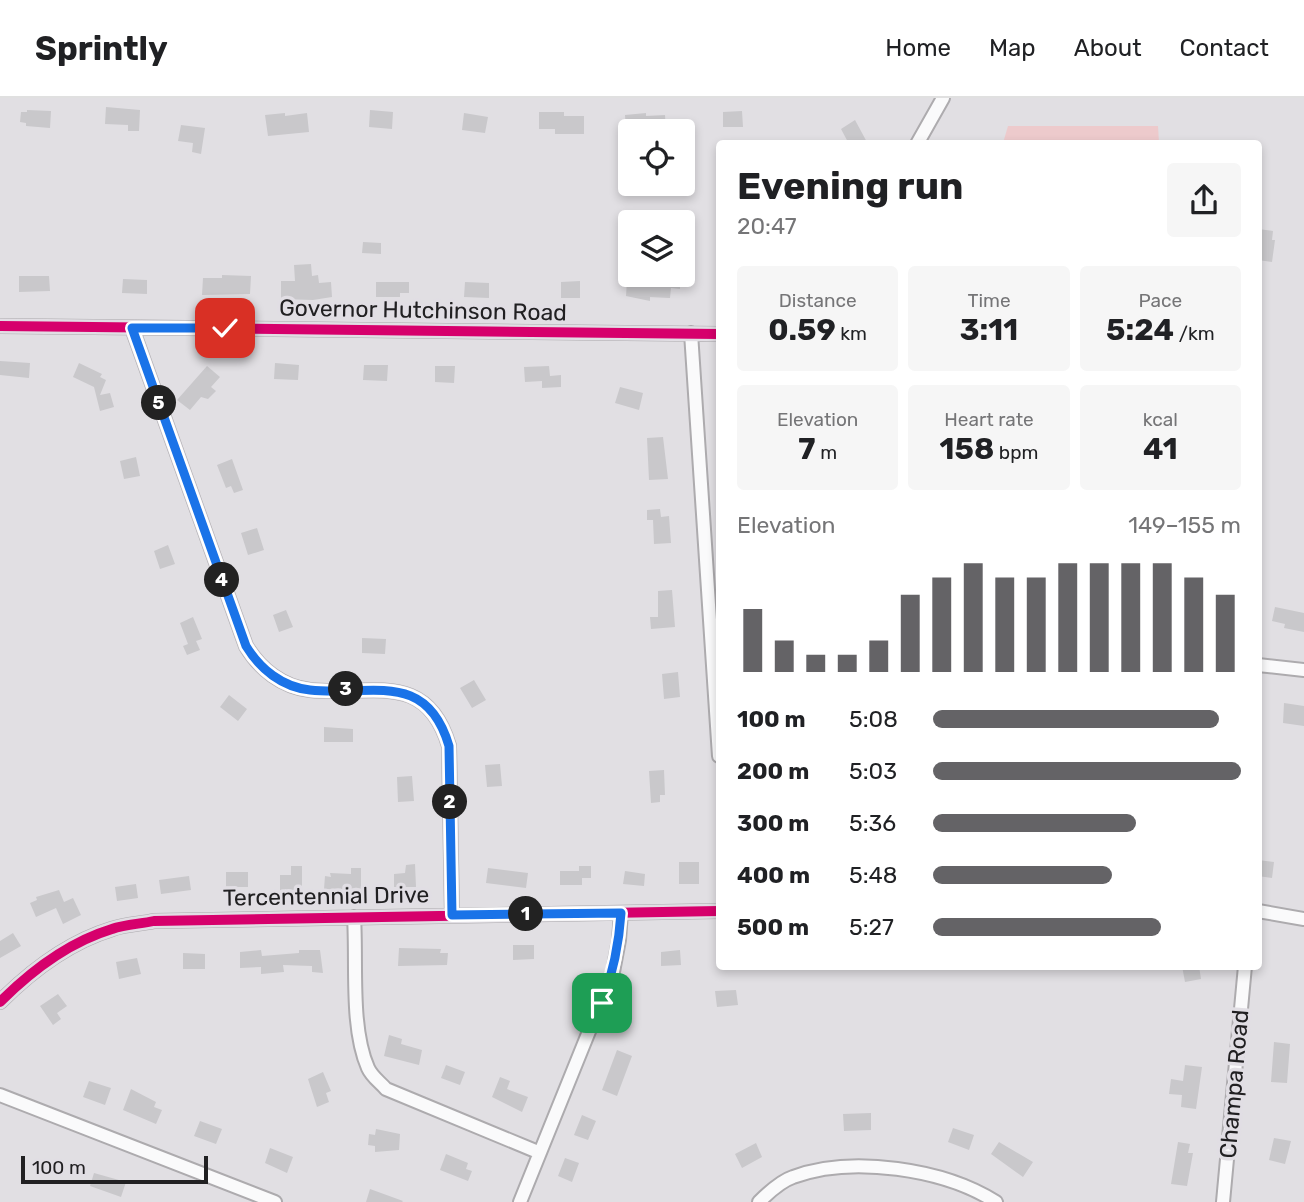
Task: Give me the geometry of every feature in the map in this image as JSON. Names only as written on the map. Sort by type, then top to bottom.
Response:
[{"type":"street","points":[[919,140],[943,98]]},
{"type":"street","name":"Governor Hutchinson Road","points":[[0,326],[716,334]]},
{"type":"street","points":[[132,328],[246,646],[257,663],[291,686],[310,690],[380,689],[403,693],[434,714],[444,729],[449,746],[452,915]]},
{"type":"street","points":[[691,333],[716,711]]},
{"type":"street","points":[[1262,665],[1304,670]]},
{"type":"street","name":"Tercentennial Drive","points":[[0,1002],[45,962],[112,928],[191,919],[716,911]]},
{"type":"street","points":[[1262,912],[1304,919]]},
{"type":"street","points":[[520,1202],[613,972],[621,913]]},
{"type":"street","points":[[354,917],[358,1028],[363,1056],[371,1074],[386,1089],[538,1152]]},
{"type":"street","name":"Champa Road","points":[[1223,1202],[1245,970]]},
{"type":"street","points":[[0,1095],[275,1202]]},
{"type":"street","points":[[759,1202],[791,1177],[816,1171],[884,1168],[945,1178],[968,1185],[996,1202]]},
{"type":"shaded area","points":[[1008,126],[1158,126],[1159,140],[1004,140]]},
{"type":"building","points":[[106,107],[140,110],[139,131],[128,131],[128,125],[105,124]]},
{"type":"building","points":[[370,110],[393,112],[392,129],[369,127]]},
{"type":"building","points":[[51,111],[50,128],[26,126],[26,123],[20,122],[21,112]]},
{"type":"building","points":[[742,111],[743,127],[723,127],[723,112]]},
{"type":"building","points":[[539,112],[564,112],[564,116],[584,116],[584,134],[555,134],[555,129],[539,129]]},
{"type":"building","points":[[285,113],[285,116],[307,113],[309,132],[268,136],[265,115]]},
{"type":"building","points":[[464,113],[488,117],[485,133],[462,130]]},
{"type":"building","points":[[646,113],[646,116],[665,115],[665,119],[625,119],[625,115]]},
{"type":"building","points":[[855,120],[866,140],[847,140],[841,129]]},
{"type":"building","points":[[181,125],[205,128],[201,154],[192,152],[193,143],[178,141]]},
{"type":"building","points":[[1262,230],[1273,231],[1272,240],[1275,240],[1272,262],[1262,261]]},
{"type":"building","points":[[363,242],[381,243],[381,254],[362,253]]},
{"type":"building","points":[[311,264],[312,276],[318,275],[319,283],[331,282],[332,297],[313,300],[281,299],[281,281],[295,281],[294,265]]},
{"type":"building","points":[[222,275],[251,276],[250,294],[202,295],[203,278],[222,278]]},
{"type":"building","points":[[19,276],[49,276],[50,291],[19,292]]},
{"type":"building","points":[[123,279],[147,280],[147,294],[122,293]]},
{"type":"building","points":[[580,281],[580,298],[561,298],[561,282]]},
{"type":"building","points":[[376,282],[409,282],[409,293],[400,293],[400,297],[376,297]]},
{"type":"building","points":[[465,282],[489,283],[489,298],[464,297]]},
{"type":"building","points":[[627,287],[680,287],[671,288],[670,298],[650,297],[650,301],[626,296]]},
{"type":"building","points":[[0,361],[30,363],[29,378],[0,375]]},
{"type":"building","points":[[79,363],[102,374],[100,377],[106,380],[100,395],[110,393],[114,407],[100,411],[94,387],[73,377]]},
{"type":"building","points":[[275,363],[299,365],[298,380],[274,379]]},
{"type":"building","points":[[364,365],[388,365],[387,381],[363,380]]},
{"type":"building","points":[[207,366],[220,377],[211,387],[216,391],[208,399],[201,397],[190,410],[177,400]]},
{"type":"building","points":[[435,366],[455,366],[454,383],[435,382]]},
{"type":"building","points":[[549,366],[550,376],[561,375],[561,387],[542,388],[542,381],[525,382],[524,367]]},
{"type":"building","points":[[620,387],[643,393],[639,410],[615,403]]},
{"type":"building","points":[[663,437],[668,479],[649,480],[647,438]]},
{"type":"building","points":[[136,457],[140,476],[124,479],[120,461]]},
{"type":"building","points":[[232,459],[243,490],[234,493],[231,486],[226,488],[217,465]]},
{"type":"building","points":[[660,509],[661,517],[669,516],[671,543],[654,544],[653,520],[647,520],[647,510]]},
{"type":"building","points":[[257,528],[264,550],[248,555],[241,533]]},
{"type":"building","points":[[168,545],[175,564],[160,569],[154,551]]},
{"type":"building","points":[[672,590],[675,627],[651,629],[650,617],[658,617],[658,591]]},
{"type":"building","points":[[1275,607],[1304,613],[1304,632],[1284,628],[1285,624],[1272,621]]},
{"type":"building","points":[[286,610],[293,627],[279,632],[273,615]]},
{"type":"building","points":[[193,617],[202,639],[196,641],[200,650],[187,655],[183,646],[188,644],[180,623]]},
{"type":"building","points":[[362,638],[386,639],[385,654],[362,653]]},
{"type":"building","points":[[678,672],[680,697],[664,699],[662,674]]},
{"type":"building","points":[[474,680],[486,700],[472,708],[460,688]]},
{"type":"building","points":[[229,695],[247,709],[238,721],[220,707]]},
{"type":"building","points":[[1284,703],[1304,706],[1304,726],[1283,723]]},
{"type":"building","points":[[324,727],[353,729],[353,742],[324,742]]},
{"type":"building","points":[[500,764],[502,786],[487,787],[485,765]]},
{"type":"building","points":[[664,770],[665,795],[660,795],[660,802],[651,803],[649,771]]},
{"type":"building","points":[[412,776],[414,801],[398,802],[397,777]]},
{"type":"building","points":[[1262,860],[1274,862],[1272,878],[1262,877]]},
{"type":"building","points":[[679,862],[699,862],[699,884],[679,884]]},
{"type":"building","points":[[415,864],[416,887],[394,887],[394,874],[405,873],[406,865]]},
{"type":"building","points":[[291,866],[302,866],[302,891],[280,891],[280,875],[291,875]]},
{"type":"building","points":[[579,866],[591,866],[591,878],[582,878],[582,885],[560,885],[560,871],[579,871]]},
{"type":"building","points":[[351,868],[361,868],[361,890],[324,889],[325,876],[331,877],[330,873],[351,874]]},
{"type":"building","points":[[488,868],[528,873],[526,888],[486,883]]},
{"type":"building","points":[[625,871],[645,874],[644,886],[623,884]]},
{"type":"building","points":[[226,872],[248,872],[248,887],[226,887]]},
{"type":"building","points":[[189,876],[191,890],[161,894],[159,880]]},
{"type":"building","points":[[136,884],[138,898],[117,901],[115,887]]},
{"type":"building","points":[[59,890],[64,902],[73,898],[81,915],[63,924],[56,908],[36,917],[30,903],[37,900],[36,897]]},
{"type":"building","points":[[13,933],[21,946],[0,958],[0,941]]},
{"type":"building","points":[[513,945],[534,945],[534,959],[513,960]]},
{"type":"building","points":[[399,948],[441,949],[440,953],[448,953],[447,965],[398,966]]},
{"type":"building","points":[[261,950],[262,956],[299,953],[299,950],[320,950],[323,973],[312,972],[312,966],[283,965],[284,972],[261,974],[261,967],[240,968],[240,952]]},
{"type":"building","points":[[680,950],[681,965],[661,966],[661,952]]},
{"type":"building","points":[[183,953],[205,954],[205,969],[183,969]]},
{"type":"building","points":[[137,958],[141,974],[119,979],[116,962]]},
{"type":"building","points":[[1183,970],[1200,970],[1201,979],[1185,982]]},
{"type":"building","points":[[736,990],[738,1005],[717,1007],[715,991]]},
{"type":"building","points":[[58,994],[67,1006],[57,1013],[61,1019],[53,1025],[40,1006]]},
{"type":"building","points":[[389,1035],[402,1039],[401,1044],[422,1050],[419,1065],[384,1056]]},
{"type":"building","points":[[1274,1042],[1290,1044],[1287,1083],[1271,1082]]},
{"type":"building","points":[[617,1050],[632,1056],[617,1096],[602,1090]]},
{"type":"building","points":[[446,1065],[465,1072],[460,1085],[441,1078]]},
{"type":"building","points":[[1185,1065],[1202,1067],[1196,1109],[1181,1107],[1182,1095],[1169,1094],[1171,1079],[1183,1081]]},
{"type":"building","points":[[323,1072],[331,1091],[326,1093],[329,1102],[317,1107],[308,1079]]},
{"type":"building","points":[[500,1077],[510,1081],[507,1089],[528,1097],[522,1112],[492,1097]]},
{"type":"building","points":[[89,1081],[111,1088],[105,1105],[83,1097]]},
{"type":"building","points":[[131,1089],[156,1102],[154,1107],[162,1110],[156,1124],[123,1110]]},
{"type":"building","points":[[871,1113],[871,1130],[844,1131],[843,1114]]},
{"type":"building","points":[[582,1115],[596,1121],[588,1140],[574,1135]]},
{"type":"building","points":[[200,1121],[222,1129],[216,1144],[194,1136]]},
{"type":"building","points":[[953,1128],[974,1135],[969,1150],[948,1142]]},
{"type":"building","points":[[376,1129],[400,1134],[399,1150],[375,1152],[375,1146],[368,1145],[369,1134],[375,1135]]},
{"type":"building","points":[[1274,1138],[1291,1141],[1285,1164],[1269,1160]]},
{"type":"building","points":[[999,1142],[1033,1162],[1023,1177],[991,1154]]},
{"type":"building","points":[[1178,1142],[1190,1144],[1188,1153],[1193,1153],[1187,1186],[1171,1184]]},
{"type":"building","points":[[756,1143],[762,1157],[742,1168],[735,1154]]},
{"type":"building","points":[[270,1148],[293,1157],[287,1173],[265,1163]]},
{"type":"building","points":[[446,1154],[468,1163],[466,1169],[472,1171],[468,1181],[440,1170]]},
{"type":"building","points":[[565,1158],[579,1163],[572,1182],[558,1176]]},
{"type":"building","points":[[94,1173],[126,1182],[121,1197],[90,1186]]},
{"type":"building","points":[[370,1189],[403,1201],[366,1202]]},
{"type":"cycle path","points":[[0,326],[716,334]]},
{"type":"cycle path","points":[[132,328],[246,646],[252,654],[273,676],[290,685],[310,690],[393,691],[426,705],[439,721],[449,746],[452,915]]},
{"type":"cycle path","points":[[0,1002],[38,969],[81,942],[117,927],[154,921],[716,911]]},
{"type":"route","points":[[225,328],[132,328],[246,646],[257,663],[291,686],[310,690],[380,689],[403,693],[434,714],[444,729],[449,746],[452,915],[621,913],[613,972],[602,1003]]}]
